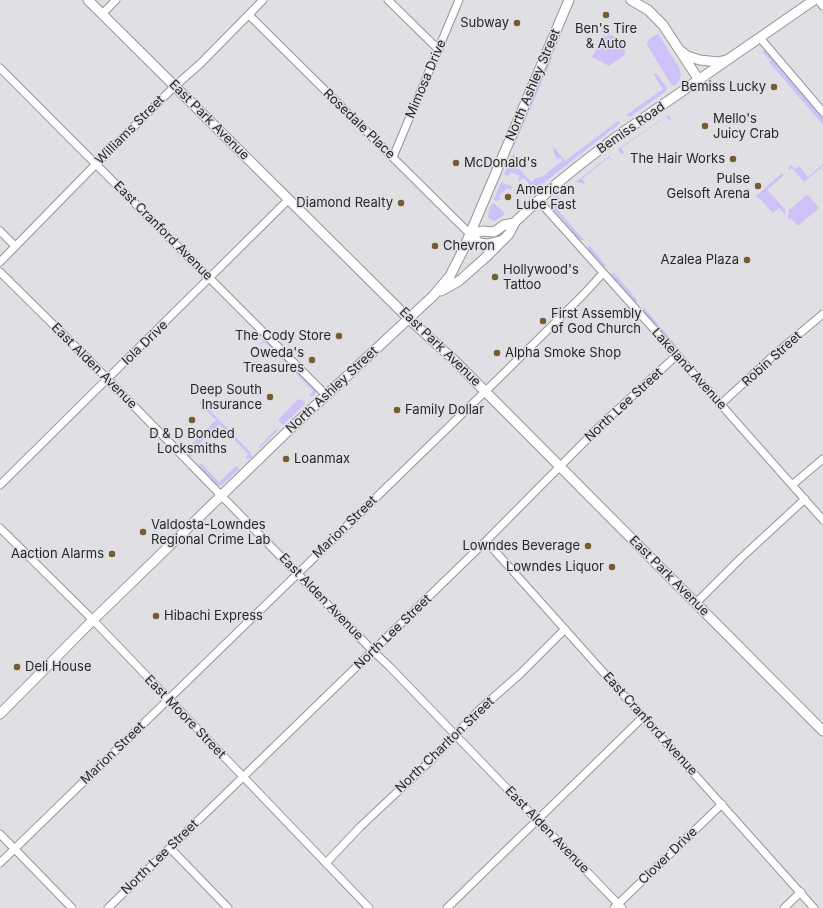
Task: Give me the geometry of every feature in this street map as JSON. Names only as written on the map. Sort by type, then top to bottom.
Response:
[{"type":"main road","name":"East Park Avenue","points":[[88,0],[409,319],[442,347],[823,731]]},
{"type":"main road","name":"North Ashley Street","points":[[0,714],[93,620],[326,395],[433,296],[450,276],[470,234],[569,0]]},
{"type":"main road","points":[[631,0],[648,10],[658,19],[667,30],[699,80]]},
{"type":"main road","name":"Bemiss Road","points":[[433,296],[458,281],[485,258],[509,234],[514,223],[538,200],[577,167],[607,144],[814,0]]},
{"type":"main road","points":[[679,50],[687,56],[700,60],[718,62],[729,59]]},
{"type":"main road","name":"Bemiss Road","points":[[470,234],[483,231],[494,232],[504,225],[514,223]]},
{"type":"main road","points":[[470,234],[479,243],[488,244],[503,240]]},
{"type":"street","points":[[102,14],[116,0]]},
{"type":"street","name":"Williams Street","points":[[0,262],[96,164],[264,0]]},
{"type":"street","points":[[388,0],[439,50]]},
{"type":"street","name":"Mimosa Drive","points":[[392,157],[439,50],[459,0]]},
{"type":"street","points":[[818,0],[823,6]]},
{"type":"street","name":"Rosedale Place","points":[[249,15],[470,234]]},
{"type":"street","points":[[760,38],[823,112]]},
{"type":"street","name":"East Cranford Avenue","points":[[0,68],[326,395]]},
{"type":"street","name":"Iola Drive","points":[[0,485],[210,279],[289,199]]},
{"type":"street","name":"Lakeland Avenue","points":[[538,200],[823,520]]},
{"type":"street","points":[[0,231],[15,246]]},
{"type":"street","name":"East Alden Avenue","points":[[0,272],[390,667],[538,820],[618,907]]},
{"type":"street","name":"Marion Street","points":[[0,863],[485,391],[584,294],[603,273]]},
{"type":"street","name":"Robin Street","points":[[721,404],[774,355],[823,314]]},
{"type":"street","name":"North Lee Street","points":[[108,908],[486,541],[601,425],[677,355]]},
{"type":"street","points":[[792,485],[823,459]]},
{"type":"street","points":[[696,603],[741,558],[805,500]]},
{"type":"street","name":"East Moore Street","points":[[0,528],[93,620],[168,700],[369,908]]},
{"type":"street","name":"East Cranford Avenue","points":[[486,541],[814,908]]},
{"type":"street","name":"North Charlton Street","points":[[326,863],[360,827],[428,762],[454,734],[520,674],[565,629]]},
{"type":"street","points":[[447,908],[643,717]]},
{"type":"street","name":"Clover Drive","points":[[618,907],[722,804]]},
{"type":"street","points":[[0,834],[72,908]]},
{"type":"street","points":[[170,848],[228,908]]},
{"type":"street","points":[[784,908],[800,892]]},
{"type":"shaded area","points":[[608,34],[626,42],[625,55],[609,66],[592,57],[604,35],[607,37]]},
{"type":"shaded area","points":[[658,34],[679,67],[681,74],[680,79],[675,86],[671,84],[647,45],[648,40]]},
{"type":"shaded area","points":[[765,50],[823,117],[823,125],[769,62],[770,60],[762,52]]},
{"type":"shaded area","points":[[553,56],[514,146],[550,57]]},
{"type":"shaded area","points":[[656,73],[667,88],[666,91],[630,117],[627,116],[626,115],[663,89],[653,74]]},
{"type":"shaded area","points":[[668,115],[671,118],[671,121],[666,117],[621,148],[624,152],[621,154],[618,149]]},
{"type":"shaded area","points":[[618,121],[620,122],[619,124],[530,193],[534,189],[533,188],[529,192],[528,189],[531,186],[524,178],[519,181],[520,176],[511,172],[508,176],[504,175],[513,154],[516,157],[512,161],[531,182],[536,178],[544,176],[562,162],[560,158],[557,160],[553,150],[554,147],[565,161]]},
{"type":"shaded area","points":[[609,156],[613,162],[608,158],[582,179],[585,184],[576,182]]},
{"type":"shaded area","points":[[823,164],[823,166],[804,182],[792,168],[789,170],[788,169],[791,165],[795,169],[799,166],[808,177]]},
{"type":"shaded area","points":[[782,173],[784,175],[767,190],[785,209],[785,215],[779,208],[773,213],[756,196]]},
{"type":"shaded area","points":[[501,182],[513,188],[510,190],[508,188],[499,196],[501,199],[497,201],[494,200]]},
{"type":"shaded area","points":[[806,195],[808,195],[819,208],[798,226],[791,218],[788,218],[789,209],[791,209]]},
{"type":"shaded area","points":[[559,196],[559,203],[556,208],[584,240],[579,240],[553,209],[552,202]]},
{"type":"shaded area","points":[[492,203],[498,206],[505,214],[495,221],[488,217]]},
{"type":"shaded area","points":[[588,246],[590,246],[606,266],[603,266],[588,250]]},
{"type":"shaded area","points":[[612,273],[614,273],[637,300],[637,302],[633,302],[611,276]]},
{"type":"shaded area","points":[[644,308],[677,346],[673,346],[643,312]]},
{"type":"shaded area","points":[[265,339],[269,341],[315,389],[316,393],[312,397],[309,396],[313,391],[265,342],[259,345]]},
{"type":"shaded area","points":[[298,399],[304,401],[305,404],[283,425],[278,420]]},
{"type":"shaded area","points":[[201,401],[251,453],[252,457],[250,459],[246,459],[248,454],[219,424],[190,453],[192,456],[191,457],[186,455],[184,451],[216,420],[199,403]]},
{"type":"shaded area","points":[[276,429],[278,430],[260,448],[258,448]]},
{"type":"shaded area","points":[[199,464],[202,464],[219,482],[236,466],[239,469],[222,485],[218,486],[200,468]]},
{"type":"place","name":"Ben's Tire & Auto","points":[[606,15]]},
{"type":"place","name":"Subway","points":[[517,23]]},
{"type":"place","name":"Bemiss Lucky","points":[[774,87]]},
{"type":"place","name":"Mello's Juicy Crab","points":[[705,126]]},
{"type":"place","name":"The Hair Works","points":[[733,159]]},
{"type":"place","name":"McDonald's","points":[[456,163]]},
{"type":"place","name":"Pulse Gelsoft Arena","points":[[758,186]]},
{"type":"place","name":"American Lube Fast","points":[[508,197]]},
{"type":"place","name":"Diamond Realty","points":[[401,203]]},
{"type":"place","name":"Chevron","points":[[435,246]]},
{"type":"place","name":"Azalea Plaza","points":[[747,260]]},
{"type":"place","name":"Hollywood's Tattoo","points":[[495,277]]},
{"type":"place","name":"First Assembly of God Church","points":[[543,321]]},
{"type":"place","name":"The Cody Store","points":[[339,336]]},
{"type":"place","name":"Alpha Smoke Shop","points":[[497,353]]},
{"type":"place","name":"Oweda's Treasures","points":[[312,360]]},
{"type":"place","name":"Deep South Insurance","points":[[270,397]]},
{"type":"place","name":"Family Dollar","points":[[397,410]]},
{"type":"place","name":"D & D Bonded Locksmiths","points":[[192,420]]},
{"type":"place","name":"Loanmax","points":[[286,459]]},
{"type":"place","name":"Valdosta-Lowndes Regional Crime Lab","points":[[143,532]]},
{"type":"place","name":"Lowndes Beverage","points":[[588,546]]},
{"type":"place","name":"Aaction Alarms","points":[[112,554]]},
{"type":"place","name":"Lowndes Liquor","points":[[612,567]]},
{"type":"place","name":"Hibachi Express","points":[[156,616]]},
{"type":"place","name":"Deli House","points":[[17,667]]}]
